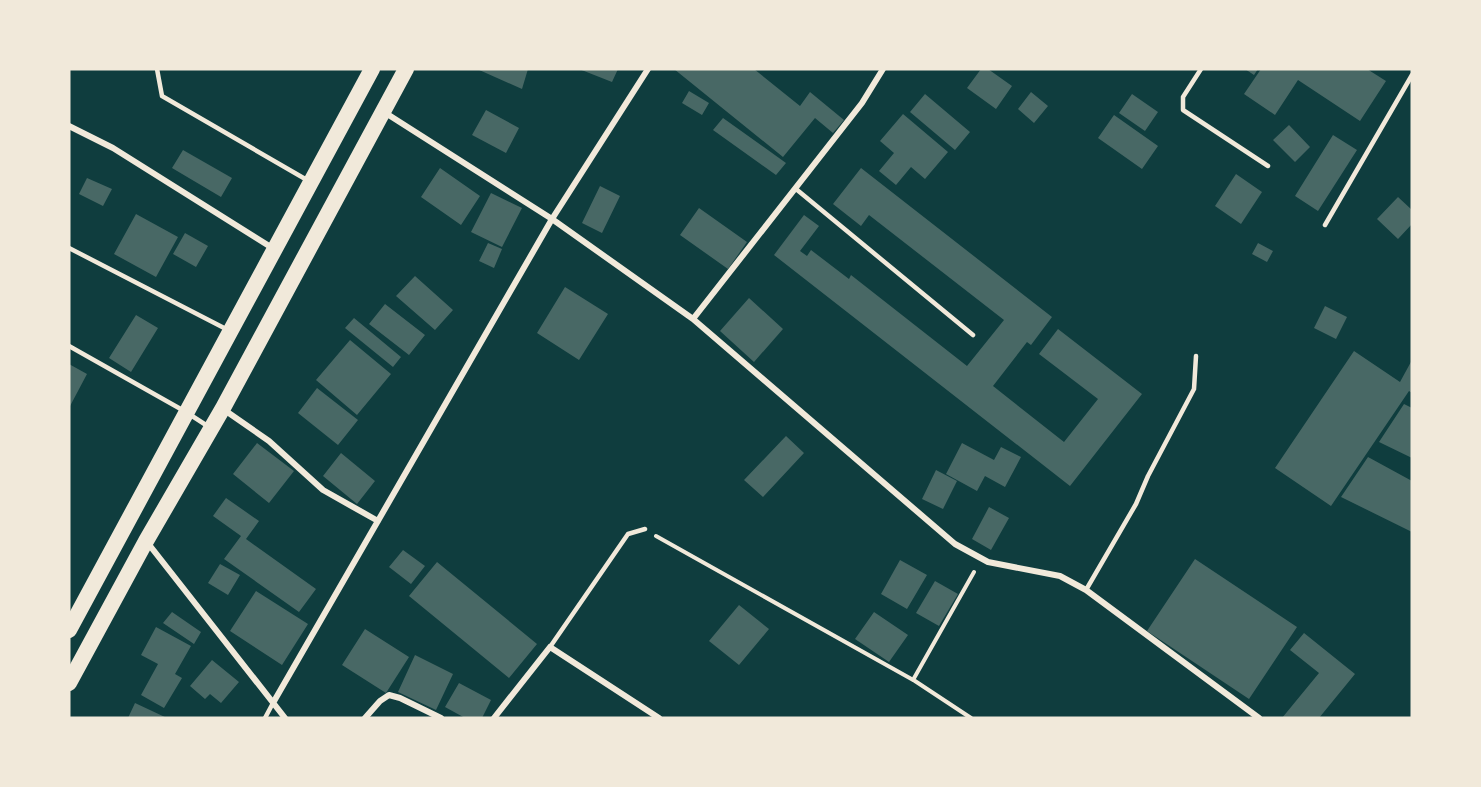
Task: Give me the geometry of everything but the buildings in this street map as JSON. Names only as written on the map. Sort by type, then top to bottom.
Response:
[{"type":"highway","points":[[69,630],[372,69]]},
{"type":"highway","points":[[69,683],[223,408],[406,69]]},
{"type":"street","points":[[273,703],[552,219],[648,69]]},
{"type":"street","points":[[693,319],[862,103],[883,69]]},
{"type":"street","points":[[383,112],[552,219],[693,319],[956,544],[988,562],[1060,576],[1086,590],[1259,718]]},
{"type":"street","points":[[69,126],[113,148],[275,249]]},
{"type":"street","points":[[223,408],[269,441],[323,490],[378,521]]},
{"type":"street","points":[[146,542],[285,718]]},
{"type":"street","points":[[494,718],[550,647],[659,718]]},
{"type":"street","points":[[365,718],[380,701],[390,695],[441,718]]},
{"type":"lane","points":[[157,69],[162,96],[311,182]]},
{"type":"lane","points":[[159,75],[162,69]]},
{"type":"lane","points":[[1201,69],[1183,97],[1183,110],[1268,166]]},
{"type":"lane","points":[[1325,225],[1412,75]]},
{"type":"lane","points":[[796,189],[973,335]]},
{"type":"lane","points":[[69,248],[230,331]]},
{"type":"lane","points":[[69,346],[212,428]]},
{"type":"lane","points":[[1086,590],[1136,504],[1148,476],[1194,389],[1196,356]]},
{"type":"lane","points":[[550,647],[628,534],[645,529]]},
{"type":"lane","points":[[265,718],[273,703]]},
{"type":"path","points":[[645,529],[913,680],[971,718]]},
{"type":"path","points":[[913,680],[981,558]]}]
